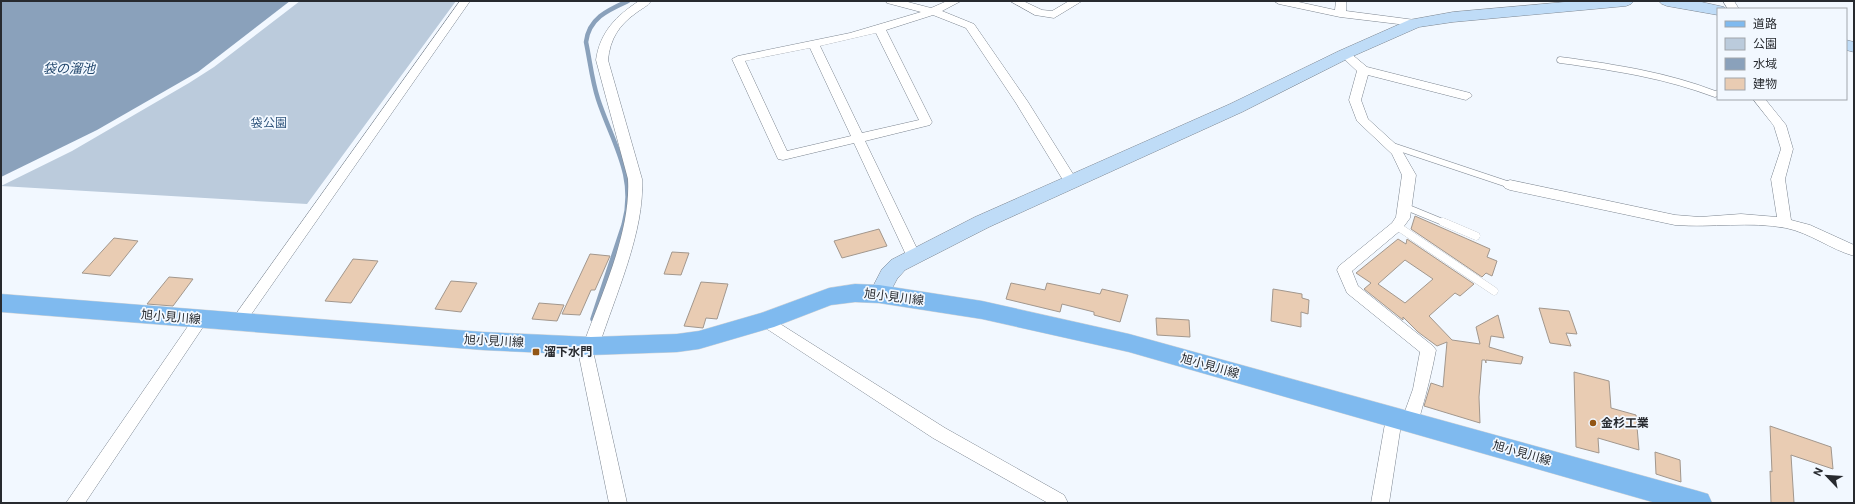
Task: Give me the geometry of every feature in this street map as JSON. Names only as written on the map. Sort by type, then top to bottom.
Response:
[{"type":"main road","name":"旭小見川線","points":[[1,303],[200,320],[483,341],[588,346],[677,343],[699,340],[766,321],[829,297],[855,293],[879,294],[982,310],[1106,337],[1403,420],[1647,496],[1698,503]]},
{"type":"street","points":[[238,322],[465,1]]},
{"type":"street","points":[[618,503],[586,355],[626,244],[636,196],[635,180],[602,60],[602,46],[615,25],[646,1]]},
{"type":"street","points":[[891,1],[934,12],[970,26],[1022,102],[1071,182]]},
{"type":"street","points":[[880,29],[926,122],[857,137],[783,156],[738,59],[880,29],[934,12],[956,1]]},
{"type":"street","points":[[1015,1],[1039,13],[1054,15],[1077,1]]},
{"type":"street","points":[[1279,1],[1340,14],[1415,23]]},
{"type":"street","points":[[1340,14],[1341,1]]},
{"type":"street","points":[[879,294],[889,274],[898,266],[982,222],[1236,108],[1345,54],[1415,23],[1453,17],[1626,1]]},
{"type":"street","points":[[1667,1],[1717,10]]},
{"type":"street","points":[[813,43],[914,258]]},
{"type":"street","points":[[1345,54],[1363,70],[1466,96]]},
{"type":"street","points":[[1363,70],[1355,100],[1363,121],[1397,152],[1409,175],[1406,207],[1403,218],[1397,226],[1344,270],[1352,289],[1399,325],[1428,350],[1421,389],[1412,414],[1403,420],[1380,503]]},
{"type":"street","points":[[1760,100],[1780,125],[1787,149],[1778,178],[1785,223]]},
{"type":"street","points":[[1510,185],[1675,220],[1700,222],[1741,219],[1785,223],[1805,228],[1854,251]]},
{"type":"street","points":[[75,503],[200,320]]},
{"type":"street","points":[[766,321],[939,433],[1058,500],[1059,503]]},
{"type":"lane","points":[[1560,60],[1649,72],[1692,85],[1715,94],[1717,93]]},
{"type":"lane","points":[[1389,145],[1510,185]]},
{"type":"lane","points":[[1406,207],[1476,236]]},
{"type":"lane","points":[[1397,226],[1494,291]]},
{"type":"green space","name":"袋公園","points":[[300,1],[456,1],[307,204],[1,186],[72,151],[189,83],[214,67]]},
{"type":"water","name":"袋の溜池","points":[[1,1],[290,1],[198,72],[97,130],[1,177]]},
{"type":"building","points":[[1415,216],[1490,249],[1487,257],[1497,261],[1492,276],[1486,273],[1482,277],[1411,229]]},
{"type":"building","points":[[879,229],[887,246],[842,258],[834,241]]},
{"type":"building","points":[[114,238],[138,241],[110,276],[82,273]]},
{"type":"building","points":[[1398,239],[1406,244],[1407,239],[1474,284],[1460,296],[1455,293],[1429,316],[1452,340],[1480,344],[1476,327],[1498,315],[1504,338],[1491,336],[1489,347],[1523,357],[1521,364],[1486,360],[1486,363],[1485,360],[1482,360],[1479,397],[1480,423],[1424,406],[1431,383],[1443,387],[1447,342],[1437,346],[1418,332],[1403,317],[1403,320],[1364,289],[1371,283],[1356,273]],"holes":[[[1405,260],[1433,279],[1405,303],[1378,284]]]},
{"type":"building","points":[[672,252],[689,253],[681,275],[664,274]]},
{"type":"building","points":[[590,254],[610,256],[595,290],[591,290],[580,315],[562,314]]},
{"type":"building","points":[[353,259],[378,261],[351,303],[325,301]]},
{"type":"building","points":[[169,277],[193,279],[173,306],[147,304]]},
{"type":"building","points":[[451,281],[477,283],[461,312],[435,309]]},
{"type":"building","points":[[701,282],[728,284],[717,319],[706,318],[703,328],[684,326]]},
{"type":"building","points":[[1011,283],[1045,290],[1047,283],[1100,294],[1102,289],[1128,295],[1120,322],[1094,315],[1094,312],[1062,304],[1060,312],[1006,299]]},
{"type":"building","points":[[1273,289],[1302,294],[1302,298],[1309,300],[1308,314],[1301,312],[1301,327],[1271,321]]},
{"type":"building","points":[[539,303],[564,305],[557,321],[532,319]]},
{"type":"building","points":[[1539,308],[1569,311],[1577,334],[1566,333],[1571,346],[1550,343]]},
{"type":"building","points":[[1156,318],[1189,320],[1190,337],[1157,335]]},
{"type":"building","name":"金杉工業","points":[[1574,372],[1609,381],[1611,408],[1636,415],[1639,450],[1598,438],[1599,453],[1576,447]]},
{"type":"building","points":[[1770,426],[1831,447],[1833,469],[1791,455],[1794,503],[1771,503],[1770,471],[1772,472]]},
{"type":"building","points":[[1655,452],[1680,460],[1681,482],[1656,474]]},
{"type":"waterway","points":[[624,223],[627,206],[625,174],[596,92],[586,42],[588,34],[595,21],[613,8],[628,1]]},
{"type":"waterway","points":[[593,319],[625,222]]},
{"type":"place","name":"溜下水門","points":[[536,352]]},
{"type":"place","name":"金杉工業","points":[[1593,423]]}]
